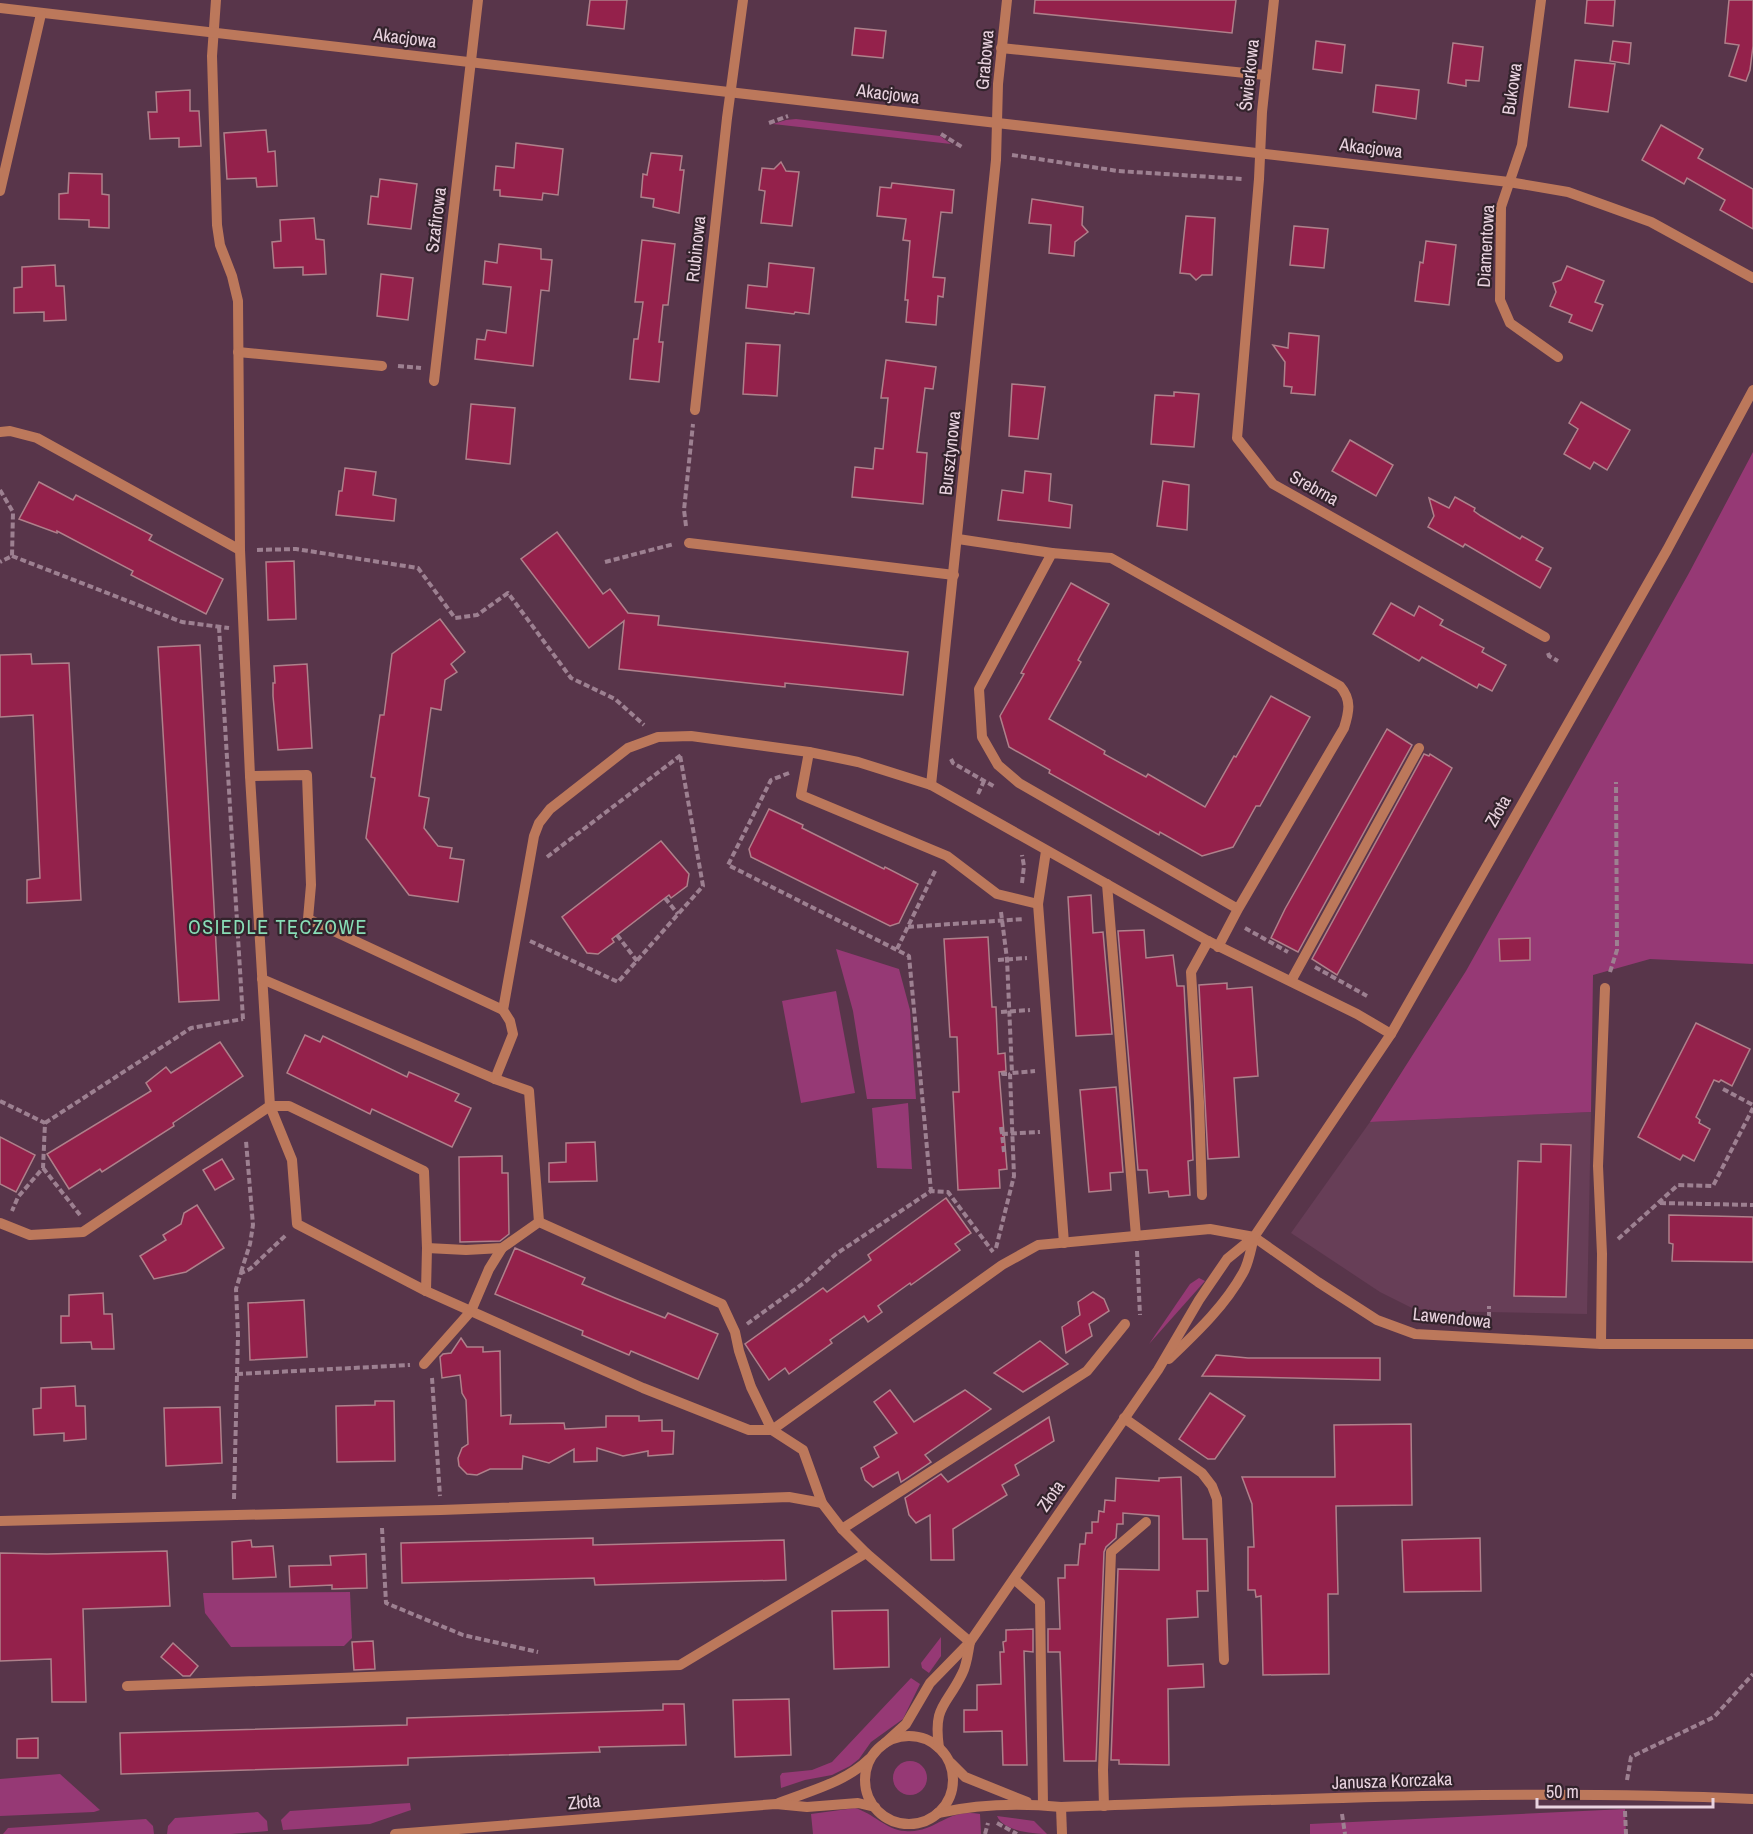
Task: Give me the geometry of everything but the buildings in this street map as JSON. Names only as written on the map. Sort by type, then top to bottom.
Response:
[{"type":"street","points":[[216,0],[213,33],[213,146],[220,245],[232,276],[238,301],[243,630],[270,1106],[292,1160],[297,1224],[426,1291],[643,1388],[749,1430],[772,1430],[1002,1265],[1038,1245],[1210,1229],[1254,1237]]},
{"type":"street","name":"Szafirowa","points":[[434,381],[478,0]]},
{"type":"street","name":"Rubinowa","points":[[695,410],[743,0]]},
{"type":"street","name":"Grabowa","points":[[997,123],[998,84],[1007,0]]},
{"type":"street","name":"Świerkowa","points":[[1259,153],[1274,0]]},
{"type":"street","name":"Bukowa","points":[[1509,182],[1521,145],[1541,0]]},
{"type":"street","name":"Akacjowa","points":[[0,8],[1509,182],[1568,192],[1651,222],[1753,278]]},
{"type":"street","points":[[0,191],[41,14]]},
{"type":"street","points":[[1001,48],[1265,75]]},
{"type":"street","name":"Bursztynowa","points":[[931,785],[996,160],[997,123]]},
{"type":"street","name":"Srebrna","points":[[1259,153],[1237,438],[1273,484],[1545,638]]},
{"type":"street","name":"Diamentowa","points":[[1509,182],[1501,207],[1500,300],[1510,323],[1558,357]]},
{"type":"street","points":[[238,352],[382,366]]},
{"type":"street","name":"Złota","points":[[885,1743],[906,1724],[930,1683],[970,1642],[1158,1370],[1199,1300],[1227,1259],[1254,1237],[1391,1034],[1667,550],[1753,390]]},
{"type":"street","points":[[0,432],[10,431],[37,438],[240,550]]},
{"type":"street","points":[[958,539],[1052,554],[1111,558],[1340,686],[1346,693],[1349,702],[1344,728],[1218,947]]},
{"type":"street","points":[[689,543],[954,575]]},
{"type":"street","points":[[1052,554],[979,689],[982,736],[998,765],[1019,783],[1238,909]]},
{"type":"street","points":[[503,1010],[534,836],[539,823],[550,809],[628,748],[658,737],[692,736],[809,752],[858,762],[931,785],[1218,947],[1357,1014],[1391,1034]]},
{"type":"street","points":[[1291,981],[1419,748]]},
{"type":"street","points":[[809,752],[801,795],[944,855],[997,894],[1038,904]]},
{"type":"street","points":[[250,776],[307,775],[311,885],[308,919],[503,1010],[510,1021],[513,1034],[495,1079]]},
{"type":"street","points":[[1046,851],[1038,904],[1064,1243]]},
{"type":"street","points":[[1107,884],[1136,1236]]},
{"type":"street","points":[[1203,1195],[1191,972],[1208,941]]},
{"type":"street","points":[[262,979],[495,1079],[529,1091],[539,1222]]},
{"type":"street","points":[[1601,1344],[1602,1254],[1598,1166],[1605,988]]},
{"type":"street","points":[[0,1223],[30,1235],[83,1232],[270,1106],[289,1106],[424,1171],[426,1291]]},
{"type":"street","points":[[424,1364],[471,1311],[489,1269],[502,1248],[539,1222]]},
{"type":"street","points":[[539,1222],[722,1304],[735,1332],[751,1387],[772,1430],[803,1450],[822,1503],[842,1529],[866,1553],[970,1642]]},
{"type":"street","name":"Złota","points":[[1158,1370],[1215,1314],[1245,1272],[1254,1237]]},
{"type":"street","name":"Lawendowa","points":[[1254,1237],[1377,1320],[1415,1334],[1601,1344],[1753,1344]]},
{"type":"street","points":[[427,1248],[466,1250],[502,1248]]},
{"type":"street","points":[[842,1529],[1087,1371],[1125,1324]]},
{"type":"street","points":[[1125,1418],[1202,1473],[1212,1486],[1217,1499],[1224,1660]]},
{"type":"street","points":[[0,1521],[381,1512],[789,1497],[822,1503]]},
{"type":"street","points":[[1104,1806],[1103,1770],[1112,1552],[1146,1522]]},
{"type":"street","points":[[127,1686],[680,1665],[866,1553]]},
{"type":"street","points":[[1014,1579],[1040,1602],[1038,1805]]},
{"type":"street","name":"Złota","points":[[939,1748],[936,1726],[940,1710],[963,1672],[970,1642]]},
{"type":"street","points":[[912,1736],[927,1740],[939,1748],[948,1760],[953,1773],[953,1788],[947,1802],[938,1813],[917,1824],[905,1824],[894,1821],[875,1807],[868,1795],[865,1780],[867,1766],[874,1753],[885,1743],[898,1737],[912,1736]]},
{"type":"street","name":"Złota","points":[[776,1804],[838,1780],[859,1768],[874,1753]]},
{"type":"street","name":"Janusza Korczaka","points":[[948,1760],[965,1777],[1038,1805]]},
{"type":"street","name":"Janusza Korczaka","points":[[938,1813],[965,1807],[1104,1806],[1426,1795],[1624,1795],[1753,1799]]},
{"type":"street","name":"Złota","points":[[395,1834],[776,1804],[807,1807],[858,1803],[875,1807]]},
{"type":"street","points":[[1061,1807],[1062,1834]]},
{"type":"path","points":[[1012,155],[1118,171],[1243,179]]},
{"type":"path","points":[[382,366],[435,368]]},
{"type":"path","points":[[605,562],[677,543],[689,543],[684,510],[695,410]]},
{"type":"path","points":[[0,490],[14,512],[12,556]]},
{"type":"path","points":[[240,550],[296,549],[418,568],[455,618],[477,615],[508,593],[571,678],[615,699],[647,728]]},
{"type":"path","points":[[0,562],[12,556],[182,622],[243,630]]},
{"type":"path","points":[[219,627],[243,1019]]},
{"type":"path","points":[[545,859],[680,755],[686,755]]},
{"type":"path","points":[[526,949],[527,939],[618,982],[703,886],[680,755]]},
{"type":"path","points":[[805,771],[791,772],[771,780],[728,865],[909,956],[930,1191]]},
{"type":"path","points":[[1605,988],[1617,950],[1616,782]]},
{"type":"path","points":[[1019,850],[1024,866]]},
{"type":"path","points":[[897,949],[944,855]]},
{"type":"path","points":[[735,1332],[805,1282],[836,1254],[930,1191],[948,1192],[994,1254],[1014,1176],[1007,959],[1003,921],[997,894]]},
{"type":"path","points":[[665,898],[678,914]]},
{"type":"path","points":[[908,927],[1040,918]]},
{"type":"path","points":[[617,935],[637,961]]},
{"type":"path","points":[[998,960],[1043,957]]},
{"type":"path","points":[[1001,1012],[1047,1009]]},
{"type":"path","points":[[45,1123],[191,1028],[265,1015]]},
{"type":"path","points":[[1003,1072],[1003,1074],[1050,1070]]},
{"type":"path","points":[[1602,1254],[1678,1185],[1713,1186],[1753,1106],[1723,1089]]},
{"type":"path","points":[[0,1101],[45,1123]]},
{"type":"path","points":[[19,1196],[43,1168],[45,1123]]},
{"type":"path","points":[[234,1516],[236,1289],[250,1244],[253,1225],[244,1124]]},
{"type":"path","points":[[1001,1126],[1004,1152]]},
{"type":"path","points":[[1002,1134],[1056,1131]]},
{"type":"path","points":[[43,1168],[90,1228]]},
{"type":"path","points":[[1659,1203],[1753,1205]]},
{"type":"path","points":[[241,1273],[250,1269],[297,1224]]},
{"type":"path","points":[[1136,1236],[1140,1319]]},
{"type":"path","points":[[1489,1306],[1489,1318]]},
{"type":"path","points":[[237,1374],[424,1364],[431,1369],[441,1510]]},
{"type":"path","points":[[381,1512],[386,1603],[463,1635],[548,1654],[561,1669]]},
{"type":"path","points":[[1624,1795],[1631,1757],[1714,1717],[1753,1674]]},
{"type":"path","points":[[985,1834],[988,1819],[1017,1834]]},
{"type":"shaded area","points":[[796,119],[940,136],[951,144],[773,124]]},
{"type":"shaded area","points":[[1753,452],[1753,964],[1650,959],[1593,975],[1591,1112],[1370,1122],[1466,971],[1689,573]]},
{"type":"shaded area","points":[[836,949],[899,969],[910,1010],[916,1099],[867,1099],[853,1011]]},
{"type":"shaded area","points":[[836,991],[855,1093],[801,1103],[782,1001]]},
{"type":"shaded area","points":[[908,1103],[912,1169],[877,1168],[872,1108]]},
{"type":"shaded area","points":[[1591,1112],[1587,1314],[1433,1311],[1412,1308],[1380,1292],[1291,1233],[1370,1122]]},
{"type":"shaded area","points":[[1199,1278],[1205,1281],[1149,1344],[1190,1284]]},
{"type":"shaded area","points":[[350,1592],[352,1638],[344,1646],[231,1647],[205,1613],[203,1593]]},
{"type":"shaded area","points":[[941,1637],[941,1656],[929,1673],[922,1668],[921,1663]]},
{"type":"shaded area","points":[[911,1678],[920,1684],[903,1719],[871,1742],[859,1759],[832,1775],[805,1780],[781,1788],[782,1773],[812,1770],[832,1762]]},
{"type":"shaded area","points":[[910,1761],[922,1766],[927,1778],[922,1790],[910,1795],[898,1790],[893,1778],[898,1766]]},
{"type":"shaded area","points":[[60,1774],[100,1810],[0,1816],[0,1779]]},
{"type":"shaded area","points":[[410,1803],[411,1810],[370,1824],[283,1830],[281,1820],[290,1811]]},
{"type":"shaded area","points":[[855,1808],[892,1828],[905,1831],[925,1829],[958,1815],[980,1814],[981,1834],[813,1834],[811,1814]]},
{"type":"shaded area","points":[[1625,1809],[1626,1834],[1310,1834],[1310,1824]]},
{"type":"shaded area","points":[[258,1812],[267,1821],[268,1831],[231,1834],[167,1834],[168,1826],[175,1818]]},
{"type":"shaded area","points":[[997,1816],[1034,1821],[1047,1834],[1012,1828],[1000,1821]]},
{"type":"shaded area","points":[[146,1819],[153,1826],[154,1834],[3,1834],[8,1828]]},
{"type":"district","name":"OSIEDLE TĘCZOWE","points":[[278,927]]}]
